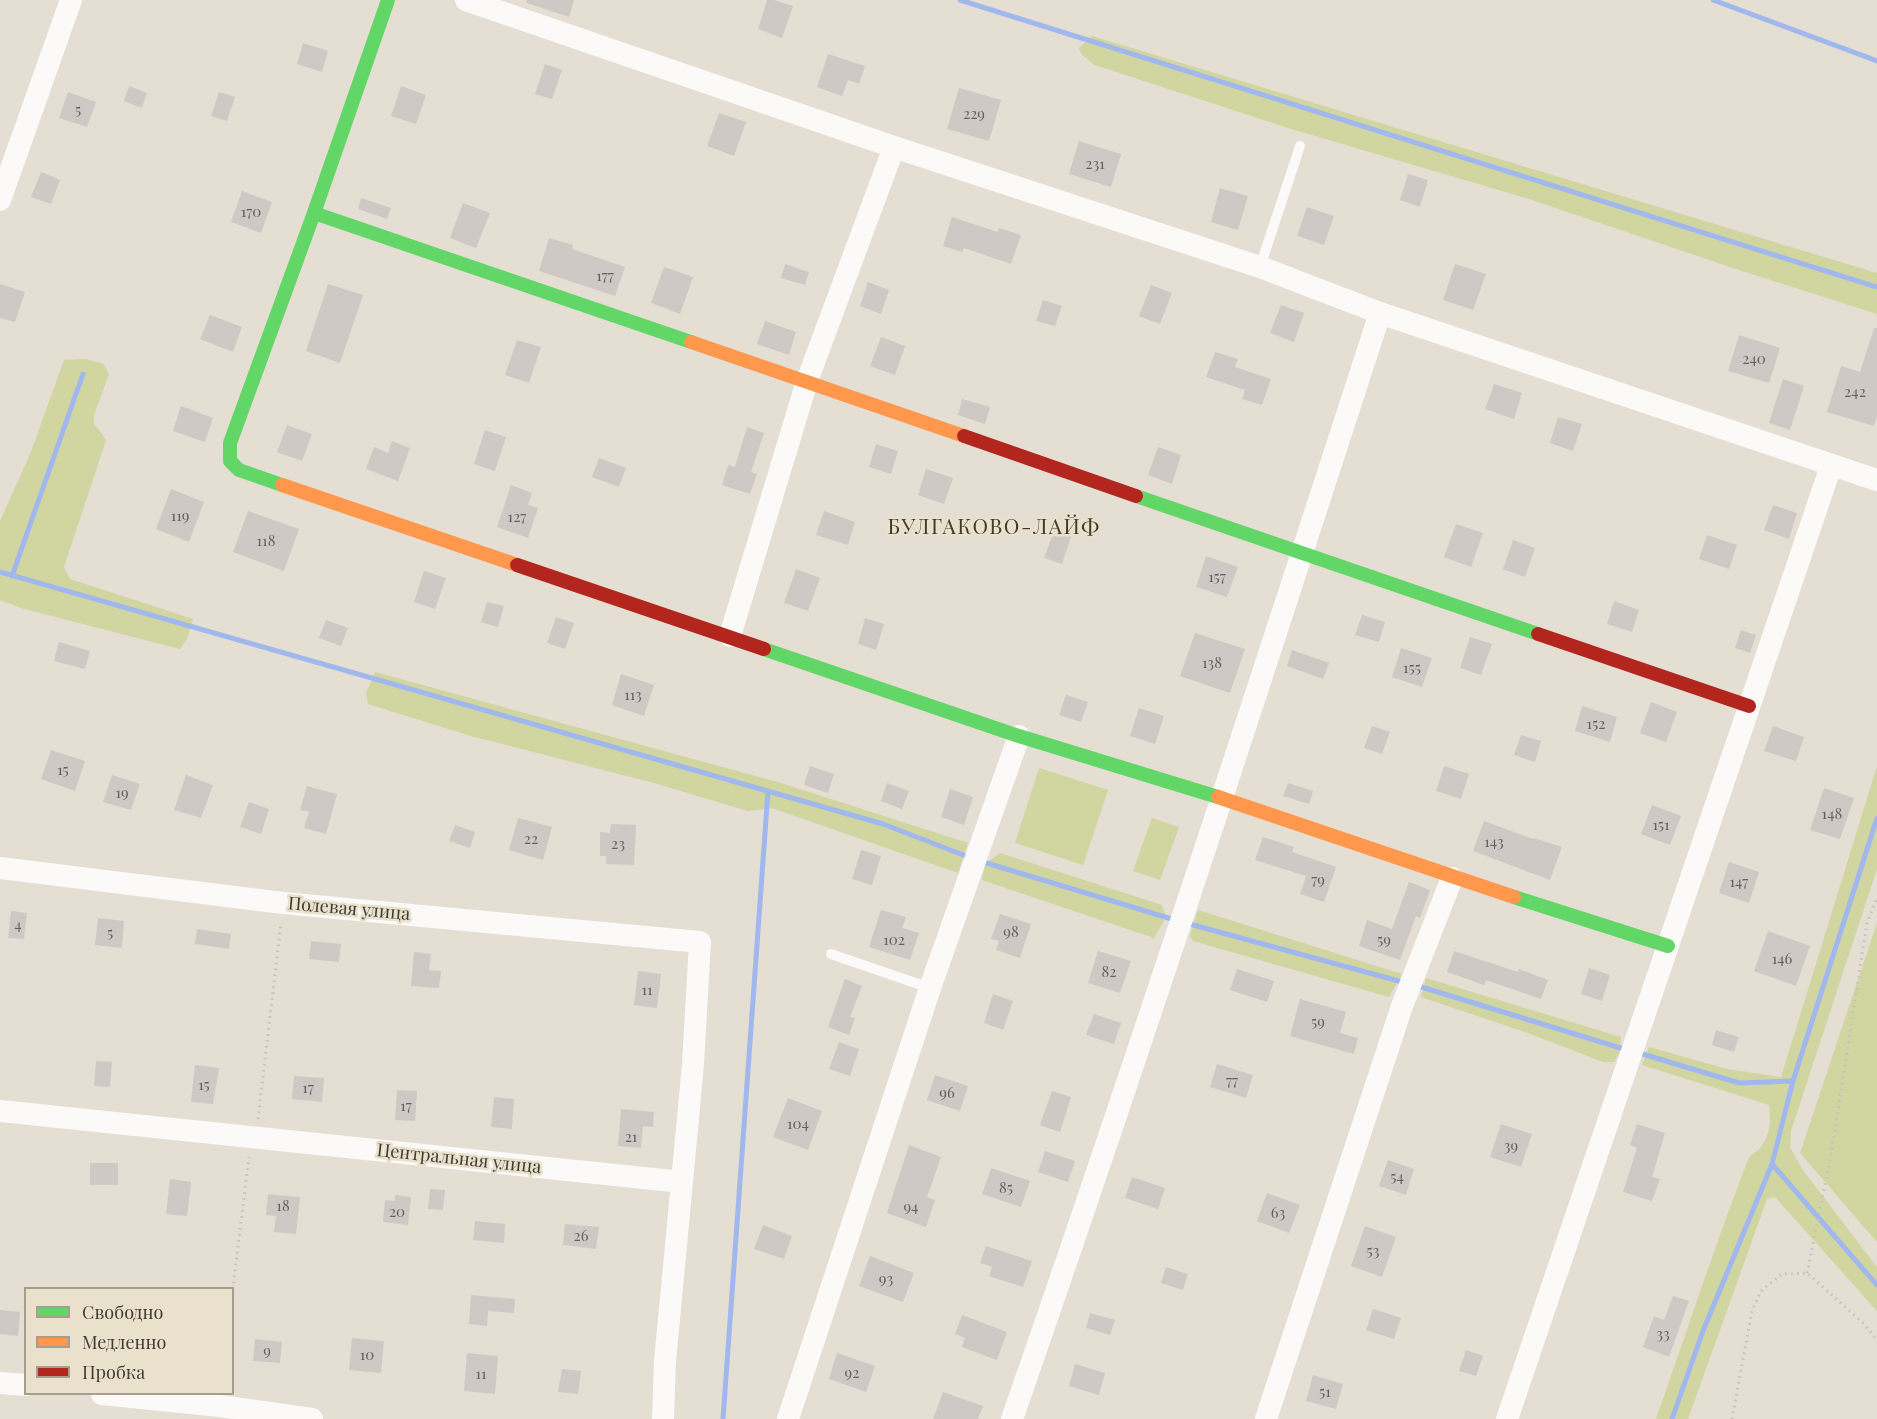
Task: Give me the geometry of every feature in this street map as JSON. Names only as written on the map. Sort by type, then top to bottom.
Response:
[{"type":"street","points":[[0,200],[71,0]]},
{"type":"street","points":[[388,0],[314,213],[230,443],[230,461],[238,470],[1019,736],[1222,798],[1452,878],[1668,946]]},
{"type":"street","points":[[466,0],[894,147],[1260,267],[1380,313],[1877,480]]},
{"type":"street","points":[[730,636],[807,381],[894,147]]},
{"type":"street","points":[[314,213],[1749,706]]},
{"type":"street","points":[[1012,1419],[1088,1201],[1380,313]]},
{"type":"street","points":[[1507,1419],[1831,466]]},
{"type":"street","points":[[788,1419],[930,988],[1019,736]]},
{"type":"street","name":"Полевая улица","points":[[0,868],[283,903],[700,942],[693,1064],[682,1182]]},
{"type":"street","points":[[1266,1419],[1402,1006],[1452,878]]},
{"type":"street","name":"Центральная улица","points":[[0,1111],[682,1182]]},
{"type":"street","points":[[663,1419],[665,1361],[682,1182]]},
{"type":"street","points":[[0,1383],[24,1385]]},
{"type":"street","points":[[112,1395],[220,1406],[312,1419]]},
{"type":"lane","points":[[1260,267],[1300,146]]},
{"type":"lane","points":[[831,954],[930,988]]},
{"type":"path","points":[[1807,1273],[1831,1155],[1867,923],[1877,898]]},
{"type":"path","points":[[233,1287],[251,1137],[259,1117],[283,903]]},
{"type":"path","points":[[1732,1419],[1752,1311],[1761,1291],[1782,1274],[1807,1273],[1864,1324],[1877,1340]]},
{"type":"green space","points":[[1092,36],[1877,273],[1877,314],[1529,199],[1288,128],[1095,65],[1082,55],[1079,48]]},
{"type":"green space","points":[[86,359],[103,364],[109,374],[94,415],[94,423],[106,440],[64,567],[70,579],[193,619],[187,639],[180,649],[21,608],[0,600],[0,521],[31,452],[64,360]]},
{"type":"green space","points":[[375,672],[781,783],[968,843],[958,873],[772,808],[748,811],[654,783],[471,736],[368,704],[366,693]]},
{"type":"green space","points":[[1877,766],[1877,869],[1791,1131],[1790,1147],[1802,1169],[1877,1267],[1877,1311],[1775,1197],[1767,1199],[1688,1419],[1656,1419],[1734,1196],[1749,1158],[1764,1143],[1770,1116],[1769,1105],[1642,1065],[1649,1047],[1727,1069],[1781,1077]]},
{"type":"green space","points":[[1039,768],[1108,790],[1083,865],[1015,843]]},
{"type":"green space","points":[[1152,818],[1179,827],[1160,880],[1133,871]]},
{"type":"green space","points":[[1000,853],[1162,905],[1166,917],[1154,938],[982,880],[985,864]]},
{"type":"green space","points":[[1198,910],[1402,974],[1389,997],[1193,941],[1190,936]]},
{"type":"green space","points":[[1877,923],[1877,1242],[1800,1153]]},
{"type":"green space","points":[[1426,978],[1621,1037],[1619,1053],[1614,1062],[1603,1062],[1525,1032],[1421,997]]},
{"type":"building","points":[[527,0],[574,0],[569,17],[527,3]]},
{"type":"building","points":[[767,0],[793,6],[782,38],[758,29]]},
{"type":"building","points":[[303,43],[328,51],[322,72],[297,64]]},
{"type":"building","points":[[828,54],[865,66],[859,84],[848,80],[842,96],[817,87]]},
{"type":"building","points":[[545,64],[562,70],[552,99],[535,94]]},
{"type":"building","points":[[129,86],[147,93],[142,108],[124,101]]},
{"type":"building","points":[[401,86],[426,95],[416,124],[391,116]]},
{"type":"building","points":[[959,88],[1001,100],[989,141],[947,129]]},
{"type":"building","points":[[68,92],[96,102],[87,127],[59,118]]},
{"type":"building","points":[[219,92],[235,97],[227,121],[211,116]]},
{"type":"building","points":[[719,113],[746,122],[734,156],[707,146]]},
{"type":"building","points":[[1079,141],[1121,154],[1111,187],[1069,174]]},
{"type":"building","points":[[41,172],[60,180],[51,204],[31,197]]},
{"type":"building","points":[[1408,174],[1428,180],[1420,207],[1400,200]]},
{"type":"building","points":[[1220,188],[1248,196],[1238,230],[1211,222]]},
{"type":"building","points":[[242,191],[272,202],[261,233],[231,222]]},
{"type":"building","points":[[361,198],[391,208],[387,219],[358,209]]},
{"type":"building","points":[[463,203],[490,213],[476,248],[450,238]]},
{"type":"building","points":[[1307,207],[1334,216],[1324,245],[1297,236]]},
{"type":"building","points":[[952,217],[998,232],[999,228],[1021,235],[1011,264],[964,248],[962,252],[943,246]]},
{"type":"building","points":[[549,238],[573,245],[572,249],[625,267],[615,296],[539,271]]},
{"type":"building","points":[[785,264],[809,272],[805,285],[781,278]]},
{"type":"building","points":[[1455,264],[1486,274],[1473,310],[1443,300]]},
{"type":"building","points":[[664,267],[693,277],[680,314],[651,303]]},
{"type":"building","points":[[868,282],[889,290],[881,314],[860,306]]},
{"type":"building","points":[[0,284],[25,292],[15,322],[0,318]]},
{"type":"building","points":[[328,284],[363,295],[340,363],[306,351]]},
{"type":"building","points":[[1151,285],[1172,293],[1160,324],[1139,316]]},
{"type":"building","points":[[1043,300],[1062,306],[1055,326],[1036,321]]},
{"type":"building","points":[[1281,305],[1304,313],[1294,342],[1270,333]]},
{"type":"building","points":[[210,315],[242,327],[233,352],[200,339]]},
{"type":"building","points":[[765,321],[796,332],[789,355],[757,344]]},
{"type":"building","points":[[1874,328],[1877,328],[1877,417],[1874,426],[1827,412],[1841,366],[1860,372]]},
{"type":"building","points":[[1739,335],[1780,348],[1769,383],[1728,371]]},
{"type":"building","points":[[881,337],[905,346],[895,375],[870,366]]},
{"type":"building","points":[[517,340],[541,347],[529,383],[505,375]]},
{"type":"building","points":[[1215,352],[1238,359],[1235,367],[1271,379],[1262,405],[1242,399],[1245,390],[1206,377]]},
{"type":"building","points":[[1783,379],[1804,386],[1790,430],[1769,423]]},
{"type":"building","points":[[1494,384],[1522,393],[1514,419],[1485,409]]},
{"type":"building","points":[[962,399],[990,407],[985,424],[958,415]]},
{"type":"building","points":[[181,406],[213,418],[205,442],[173,431]]},
{"type":"building","points":[[1558,417],[1582,424],[1573,451],[1550,443]]},
{"type":"building","points":[[287,425],[312,434],[302,461],[277,452]]},
{"type":"building","points":[[747,427],[764,433],[751,472],[757,474],[750,494],[722,485],[728,465],[735,467]]},
{"type":"building","points":[[485,430],[506,437],[495,471],[474,464]]},
{"type":"building","points":[[392,441],[410,448],[398,481],[366,469],[374,447],[388,453]]},
{"type":"building","points":[[876,444],[898,451],[891,474],[869,467]]},
{"type":"building","points":[[1158,447],[1181,455],[1172,484],[1148,475]]},
{"type":"building","points":[[599,458],[626,468],[619,487],[592,477]]},
{"type":"building","points":[[926,469],[953,478],[944,504],[918,495]]},
{"type":"building","points":[[511,485],[532,493],[528,505],[538,508],[528,538],[497,527]]},
{"type":"building","points":[[171,489],[204,502],[189,542],[156,529]]},
{"type":"building","points":[[1773,505],[1797,513],[1789,539],[1764,530]]},
{"type":"building","points":[[248,511],[299,529],[284,571],[233,552]]},
{"type":"building","points":[[824,511],[855,522],[848,545],[816,535]]},
{"type":"building","points":[[1456,524],[1483,533],[1471,567],[1444,557]]},
{"type":"building","points":[[1055,528],[1072,534],[1062,564],[1044,558]]},
{"type":"building","points":[[1707,535],[1737,545],[1729,569],[1699,559]]},
{"type":"building","points":[[1513,540],[1535,548],[1525,577],[1503,569]]},
{"type":"building","points":[[1206,556],[1238,567],[1227,597],[1196,587]]},
{"type":"building","points":[[796,569],[820,578],[808,611],[784,603]]},
{"type":"building","points":[[424,571],[446,578],[435,609],[414,602]]},
{"type":"building","points":[[1614,601],[1639,610],[1632,632],[1607,624]]},
{"type":"building","points":[[487,602],[504,606],[498,627],[481,622]]},
{"type":"building","points":[[1362,615],[1385,622],[1379,642],[1355,635]]},
{"type":"building","points":[[556,617],[574,623],[565,649],[547,643]]},
{"type":"building","points":[[865,618],[884,624],[876,650],[858,644]]},
{"type":"building","points":[[326,620],[348,628],[341,646],[319,638]]},
{"type":"building","points":[[1741,630],[1756,635],[1750,653],[1735,648]]},
{"type":"building","points":[[1195,633],[1245,649],[1230,693],[1180,676]]},
{"type":"building","points":[[1470,637],[1492,644],[1481,675],[1460,668]]},
{"type":"building","points":[[59,642],[90,651],[85,669],[54,661]]},
{"type":"building","points":[[1401,648],[1432,658],[1422,687],[1392,677]]},
{"type":"building","points":[[1292,650],[1329,663],[1323,679],[1287,666]]},
{"type":"building","points":[[621,674],[654,685],[644,716],[612,705]]},
{"type":"building","points":[[1066,695],[1088,702],[1081,722],[1059,715]]},
{"type":"building","points":[[1651,702],[1677,712],[1666,742],[1640,733]]},
{"type":"building","points":[[1582,706],[1617,717],[1610,742],[1575,731]]},
{"type":"building","points":[[1139,708],[1164,716],[1155,744],[1130,736]]},
{"type":"building","points":[[1372,726],[1390,732],[1382,754],[1364,748]]},
{"type":"building","points":[[1773,726],[1804,737],[1796,761],[1764,751]]},
{"type":"building","points":[[1521,735],[1541,741],[1535,762],[1514,755]]},
{"type":"building","points":[[51,750],[85,761],[75,791],[41,779]]},
{"type":"building","points":[[810,766],[834,774],[828,793],[804,785]]},
{"type":"building","points":[[1444,766],[1469,774],[1461,799],[1436,791]]},
{"type":"building","points":[[112,775],[140,784],[131,810],[103,802]]},
{"type":"building","points":[[186,775],[213,785],[201,818],[174,810]]},
{"type":"building","points":[[887,783],[909,791],[902,809],[881,801]]},
{"type":"building","points":[[1288,783],[1313,791],[1309,804],[1283,796]]},
{"type":"building","points":[[307,786],[337,794],[326,834],[304,828],[309,812],[300,810]]},
{"type":"building","points":[[1824,788],[1854,798],[1840,839],[1810,830]]},
{"type":"building","points":[[950,789],[973,797],[964,825],[941,817]]},
{"type":"building","points":[[249,802],[269,809],[261,834],[240,827]]},
{"type":"building","points":[[1652,805],[1681,816],[1670,845],[1641,834]]},
{"type":"building","points":[[518,818],[552,827],[543,860],[509,850]]},
{"type":"building","points":[[1484,821],[1562,847],[1550,880],[1473,851]]},
{"type":"building","points":[[611,824],[636,825],[634,865],[606,864],[606,856],[600,856],[600,832],[610,833]]},
{"type":"building","points":[[455,825],[475,832],[470,848],[449,841]]},
{"type":"building","points":[[1263,837],[1294,847],[1292,852],[1336,867],[1324,902],[1300,894],[1306,876],[1255,860]]},
{"type":"building","points":[[861,850],[881,856],[872,885],[852,879]]},
{"type":"building","points":[[1729,862],[1759,872],[1749,903],[1719,893]]},
{"type":"building","points":[[1409,882],[1430,890],[1420,918],[1416,916],[1400,960],[1359,946],[1367,920],[1392,929]]},
{"type":"building","points":[[881,910],[906,917],[902,928],[919,933],[910,960],[869,947]]},
{"type":"building","points":[[11,911],[27,913],[24,939],[8,938]]},
{"type":"building","points":[[1000,914],[1031,924],[1020,958],[996,950],[999,941],[991,939]]},
{"type":"building","points":[[98,918],[124,921],[122,948],[95,945]]},
{"type":"building","points":[[197,929],[231,934],[229,949],[195,944]]},
{"type":"building","points":[[1768,931],[1810,946],[1796,986],[1754,971]]},
{"type":"building","points":[[311,941],[341,944],[339,962],[309,959]]},
{"type":"building","points":[[1098,951],[1131,961],[1120,993],[1088,983]]},
{"type":"building","points":[[1454,951],[1518,972],[1519,969],[1548,980],[1541,999],[1486,980],[1484,985],[1447,972]]},
{"type":"building","points":[[414,952],[431,954],[429,970],[441,971],[439,988],[411,986]]},
{"type":"building","points":[[1589,968],[1610,975],[1602,1001],[1581,994]]},
{"type":"building","points":[[1237,969],[1274,981],[1267,1002],[1230,990]]},
{"type":"building","points":[[638,971],[661,974],[657,1008],[634,1005]]},
{"type":"building","points":[[845,979],[862,986],[850,1017],[855,1018],[849,1035],[828,1027]]},
{"type":"building","points":[[993,994],[1013,1001],[1003,1030],[984,1023]]},
{"type":"building","points":[[1300,999],[1346,1012],[1340,1033],[1358,1038],[1354,1054],[1290,1036]]},
{"type":"building","points":[[1094,1014],[1121,1023],[1114,1044],[1086,1035]]},
{"type":"building","points":[[1716,1030],[1739,1037],[1734,1052],[1712,1045]]},
{"type":"building","points":[[839,1042],[859,1049],[850,1076],[829,1069]]},
{"type":"building","points":[[96,1061],[112,1062],[110,1087],[94,1086]]},
{"type":"building","points":[[1217,1064],[1253,1075],[1246,1098],[1210,1087]]},
{"type":"building","points":[[195,1065],[219,1068],[213,1104],[191,1102]]},
{"type":"building","points":[[935,1075],[968,1086],[960,1111],[927,1100]]},
{"type":"building","points":[[294,1076],[324,1078],[322,1102],[292,1099]]},
{"type":"building","points":[[397,1090],[417,1091],[415,1121],[395,1120]]},
{"type":"building","points":[[1052,1091],[1071,1097],[1060,1132],[1040,1125]]},
{"type":"building","points":[[494,1097],[514,1099],[512,1129],[491,1127]]},
{"type":"building","points":[[788,1098],[822,1111],[808,1150],[773,1137]]},
{"type":"building","points":[[621,1109],[654,1112],[653,1127],[643,1126],[641,1148],[618,1146]]},
{"type":"building","points":[[1501,1124],[1532,1134],[1521,1167],[1490,1157]]},
{"type":"building","points":[[1637,1124],[1665,1133],[1652,1177],[1660,1179],[1652,1201],[1623,1192],[1637,1148],[1630,1145]]},
{"type":"building","points":[[909,1145],[941,1157],[927,1197],[935,1200],[926,1227],[887,1213]]},
{"type":"building","points":[[1045,1151],[1075,1161],[1068,1182],[1038,1172]]},
{"type":"building","points":[[1388,1160],[1414,1169],[1406,1195],[1379,1186]]},
{"type":"building","points":[[90,1163],[118,1163],[118,1185],[90,1185]]},
{"type":"building","points":[[991,1168],[1030,1181],[1021,1207],[982,1194]]},
{"type":"building","points":[[1132,1177],[1165,1188],[1158,1209],[1125,1198]]},
{"type":"building","points":[[170,1179],[191,1182],[187,1216],[166,1214]]},
{"type":"building","points":[[430,1189],[445,1190],[443,1210],[428,1209]]},
{"type":"building","points":[[1267,1193],[1300,1205],[1289,1233],[1257,1221]]},
{"type":"building","points":[[268,1194],[300,1197],[296,1234],[274,1232],[276,1216],[266,1215]]},
{"type":"building","points":[[395,1195],[411,1197],[408,1225],[383,1222],[385,1200],[395,1201]]},
{"type":"building","points":[[475,1221],[505,1224],[504,1243],[473,1240]]},
{"type":"building","points":[[565,1224],[599,1227],[596,1249],[563,1245]]},
{"type":"building","points":[[763,1225],[792,1236],[784,1259],[754,1249]]},
{"type":"building","points":[[1365,1226],[1396,1237],[1382,1277],[1351,1266]]},
{"type":"building","points":[[986,1246],[1032,1261],[1023,1287],[989,1276],[992,1267],[980,1263]]},
{"type":"building","points":[[870,1256],[914,1273],[903,1302],[859,1286]]},
{"type":"building","points":[[1166,1267],[1188,1274],[1183,1290],[1161,1283]]},
{"type":"building","points":[[471,1295],[515,1299],[514,1313],[488,1311],[487,1326],[469,1324]]},
{"type":"building","points":[[1673,1296],[1689,1301],[1669,1357],[1643,1347],[1654,1316],[1664,1320]]},
{"type":"building","points":[[1373,1309],[1401,1318],[1394,1339],[1366,1330]]},
{"type":"building","points":[[0,1310],[20,1312],[18,1336],[0,1334]]},
{"type":"building","points":[[1090,1313],[1115,1320],[1110,1335],[1086,1328]]},
{"type":"building","points":[[962,1315],[1007,1332],[997,1360],[962,1347],[965,1338],[955,1334]]},
{"type":"building","points":[[352,1338],[384,1341],[381,1373],[349,1370]]},
{"type":"building","points":[[255,1339],[282,1342],[280,1363],[253,1361]]},
{"type":"building","points":[[1466,1350],[1483,1356],[1476,1376],[1459,1371]]},
{"type":"building","points":[[467,1353],[498,1356],[495,1394],[464,1391]]},
{"type":"building","points":[[837,1353],[875,1366],[866,1392],[829,1379]]},
{"type":"building","points":[[1075,1364],[1105,1373],[1099,1395],[1069,1386]]},
{"type":"building","points":[[562,1369],[581,1371],[578,1394],[558,1392]]},
{"type":"building","points":[[1313,1375],[1343,1384],[1336,1409],[1306,1401]]},
{"type":"building","points":[[943,1392],[983,1406],[978,1419],[933,1419]]},
{"type":"waterway","points":[[960,0],[1877,287]]},
{"type":"waterway","points":[[1713,0],[1877,61]]},
{"type":"waterway","points":[[12,576],[83,374]]},
{"type":"waterway","points":[[0,572],[883,824],[971,858]]},
{"type":"waterway","points":[[723,1419],[768,791]]},
{"type":"waterway","points":[[1672,1419],[1703,1331],[1772,1164],[1793,1081],[1877,818]]},
{"type":"waterway","points":[[980,861],[1175,920]]},
{"type":"waterway","points":[[1186,923],[1406,983]]},
{"type":"waterway","points":[[1415,985],[1627,1050]]},
{"type":"waterway","points":[[1636,1052],[1739,1083],[1793,1081]]},
{"type":"waterway","points":[[1772,1164],[1877,1285]]},
{"type":"traffic: fast","points":[[282,485],[239,470],[230,461],[230,443],[314,213],[388,0]]},
{"type":"traffic: fast","points":[[314,213],[691,342]]},
{"type":"traffic: fast","points":[[1136,496],[1538,634]]},
{"type":"traffic: fast","points":[[764,649],[1019,736],[1218,797]]},
{"type":"traffic: fast","points":[[1514,897],[1668,946]]},
{"type":"traffic: slow","points":[[691,342],[964,436]]},
{"type":"traffic: slow","points":[[282,485],[517,565]]},
{"type":"traffic: slow","points":[[1218,797],[1514,897]]},
{"type":"traffic: jam","points":[[964,436],[1136,496]]},
{"type":"traffic: jam","points":[[517,565],[764,649]]},
{"type":"traffic: jam","points":[[1538,634],[1749,706]]},
{"type":"district","name":"БУЛГАКОВО-ЛАЙФ","points":[[994,527]]}]
